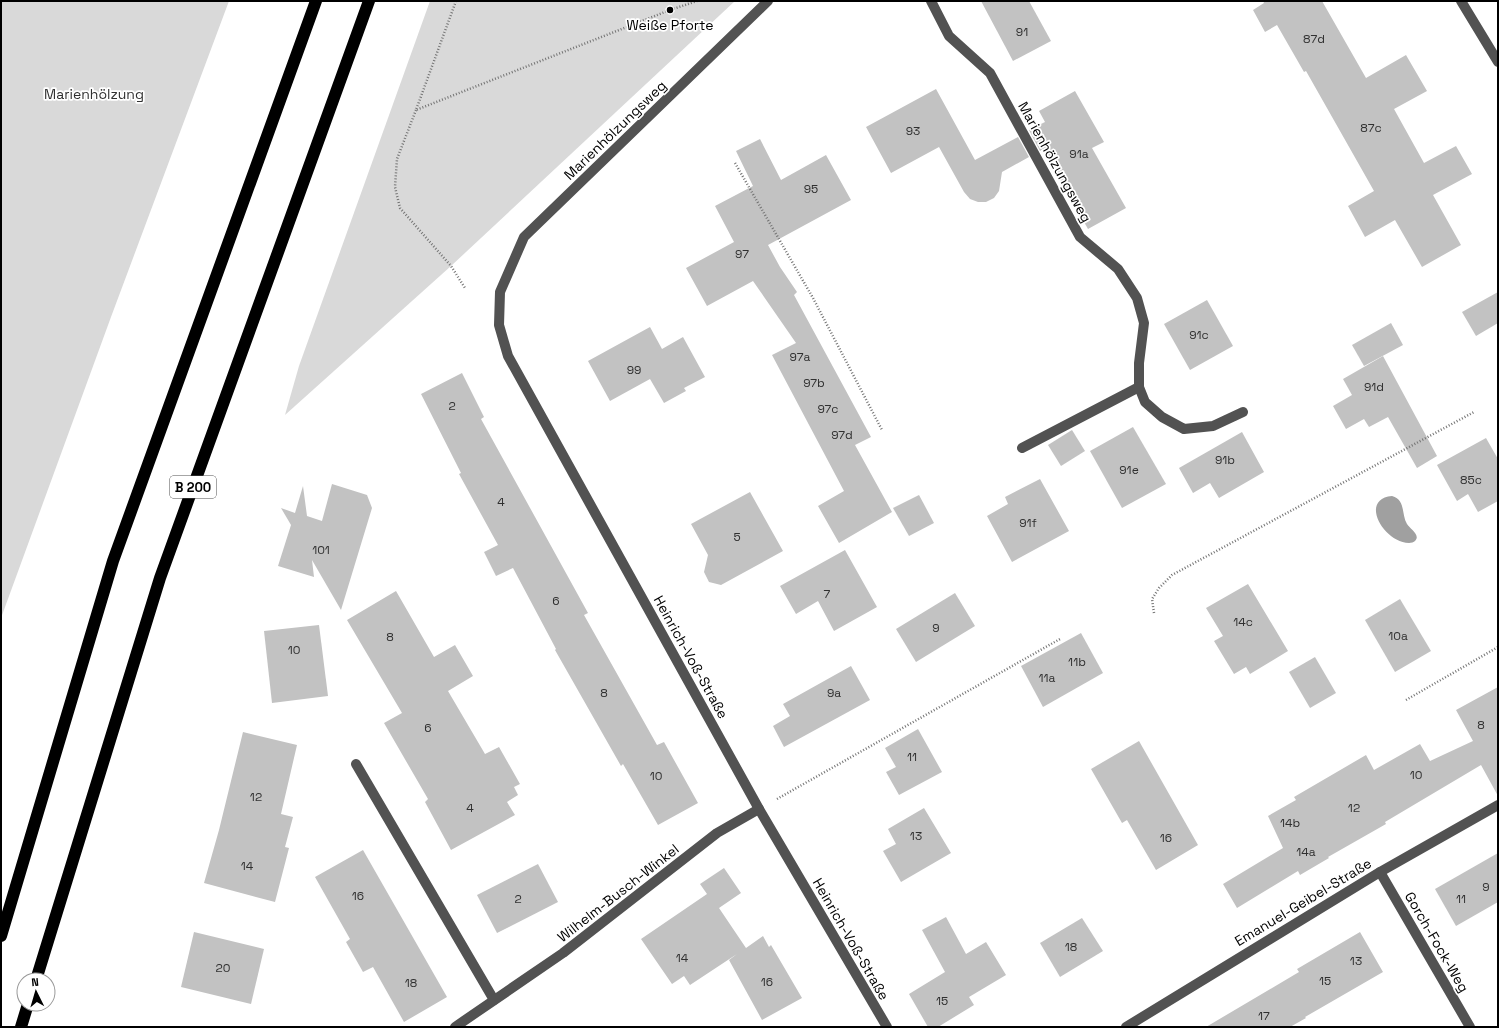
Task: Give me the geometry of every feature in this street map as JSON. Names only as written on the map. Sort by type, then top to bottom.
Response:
[{"type":"highway","points":[[1,936],[113,561],[316,1]]},
{"type":"highway","name":"B 200","points":[[38,972],[160,578],[369,1]]},
{"type":"highway","points":[[21,1027],[26,1012]]},
{"type":"street","name":"Marienhölzungsweg","points":[[500,292],[524,237],[768,1]]},
{"type":"street","name":"Marienhölzungsweg","points":[[931,1],[949,36],[990,73],[1080,237],[1118,269],[1136,298],[1144,323],[1139,363],[1139,387],[1145,402],[1162,417],[1184,429],[1213,426],[1243,412]]},
{"type":"street","points":[[1461,1],[1498,62]]},
{"type":"street","name":"Heinrich-Voß-Straße","points":[[500,292],[499,325],[508,356],[759,809],[887,1027]]},
{"type":"street","points":[[1022,448],[1139,387]]},
{"type":"street","points":[[356,764],[494,1000]]},
{"type":"street","name":"Emanuel-Geibel-Straße","points":[[1126,1027],[1380,872],[1498,805]]},
{"type":"street","name":"Wilhelm-Busch-Winkel","points":[[455,1027],[563,953],[716,833],[759,809]]},
{"type":"street","name":"Gorch-Fock-Weg","points":[[1380,872],[1470,1027]]},
{"type":"path","points":[[456,1],[397,159],[395,187],[400,208],[451,266],[465,288]]},
{"type":"path","points":[[416,110],[670,10],[697,1]]},
{"type":"path","points":[[735,163],[813,298],[882,430]]},
{"type":"path","points":[[1154,613],[1152,599],[1159,588],[1172,575],[1474,412]]},
{"type":"path","points":[[759,809],[1060,639]]},
{"type":"path","points":[[1406,700],[1498,647]]},
{"type":"green space","name":"Marienhölzung","points":[[1,1],[229,1],[1,618]]},
{"type":"green space","points":[[430,1],[735,1],[451,266],[285,415],[299,366]]},
{"type":"shaded area","points":[[1392,496],[1401,504],[1407,524],[1416,534],[1417,539],[1414,542],[1409,543],[1399,541],[1383,528],[1378,520],[1376,512],[1377,504],[1382,499]]},
{"type":"building","points":[[981,1],[1029,1],[1051,41],[1013,61]]},
{"type":"building","points":[[1263,1],[1322,1],[1366,78],[1406,55],[1427,91],[1394,109],[1424,163],[1456,146],[1472,174],[1433,195],[1461,245],[1422,267],[1395,220],[1365,237],[1348,206],[1374,191],[1306,71],[1304,72],[1277,25],[1265,32],[1253,10],[1264,3]]},
{"type":"building","points":[[936,89],[975,160],[1018,137],[1029,157],[1002,172],[999,191],[994,198],[986,202],[978,202],[970,199],[964,192],[939,147],[891,173],[866,127]]},
{"type":"building","points":[[1075,91],[1104,142],[1092,148],[1126,208],[1088,229],[1043,149],[1040,151],[1029,130],[1045,122],[1039,111]]},
{"type":"building","points":[[760,139],[781,180],[826,155],[851,200],[768,245],[780,267],[797,292],[794,295],[871,437],[855,445],[892,512],[839,543],[818,506],[844,491],[772,355],[796,343],[753,281],[707,306],[686,268],[734,242],[715,206],[753,186],[736,151]]},
{"type":"building","points":[[1498,292],[1498,323],[1476,336],[1462,312]]},
{"type":"building","points":[[1207,300],[1233,346],[1190,370],[1164,324]]},
{"type":"building","points":[[1391,323],[1403,345],[1364,366],[1352,345]]},
{"type":"building","points":[[650,327],[662,349],[683,337],[705,377],[684,388],[686,391],[664,403],[650,379],[610,401],[588,361]]},
{"type":"building","points":[[1383,356],[1437,456],[1417,468],[1388,417],[1369,427],[1364,419],[1346,429],[1333,406],[1352,395],[1343,379]]},
{"type":"building","points":[[462,373],[484,417],[481,419],[588,613],[584,615],[657,745],[664,742],[698,803],[658,825],[623,764],[621,766],[555,650],[556,649],[513,568],[496,576],[484,552],[498,545],[459,474],[461,473],[421,394]]},
{"type":"building","points":[[1133,427],[1166,484],[1122,508],[1090,451]]},
{"type":"building","points":[[1072,430],[1085,451],[1061,466],[1048,445]]},
{"type":"building","points":[[1242,432],[1264,472],[1219,498],[1210,483],[1193,493],[1179,468]]},
{"type":"building","points":[[1486,438],[1498,459],[1498,501],[1478,512],[1468,494],[1457,501],[1437,465]]},
{"type":"building","points":[[1040,479],[1069,531],[1012,562],[987,516],[1008,504],[1005,497]]},
{"type":"building","points":[[332,484],[367,495],[372,508],[341,610],[312,560],[314,577],[278,566],[291,525],[281,508],[295,513],[303,486],[307,516],[322,521]]},
{"type":"building","points":[[750,492],[783,551],[721,585],[709,582],[704,572],[708,555],[691,524]]},
{"type":"building","points":[[919,495],[934,523],[909,536],[893,508]]},
{"type":"building","points":[[845,550],[877,607],[834,631],[818,601],[796,614],[780,586]]},
{"type":"building","points":[[1248,584],[1288,651],[1250,674],[1246,667],[1234,674],[1214,641],[1223,636],[1206,608]]},
{"type":"building","points":[[396,591],[434,657],[455,645],[473,676],[448,691],[485,754],[499,747],[520,784],[514,787],[518,795],[507,802],[515,815],[451,850],[425,802],[428,799],[384,723],[402,713],[347,620]]},
{"type":"building","points":[[955,593],[975,626],[916,662],[896,629]]},
{"type":"building","points":[[1400,599],[1431,651],[1395,672],[1365,620]]},
{"type":"building","points":[[319,625],[328,696],[272,703],[264,631]]},
{"type":"building","points":[[1081,633],[1103,673],[1043,707],[1021,666]]},
{"type":"building","points":[[1315,657],[1336,693],[1310,708],[1289,672]]},
{"type":"building","points":[[851,666],[870,700],[784,747],[773,726],[790,716],[783,704]]},
{"type":"building","points":[[1498,687],[1498,796],[1481,765],[1300,875],[1298,871],[1237,908],[1223,884],[1283,848],[1268,816],[1296,800],[1294,797],[1366,755],[1374,770],[1420,744],[1430,761],[1473,741],[1456,710]]},
{"type":"building","points":[[918,729],[942,772],[899,795],[886,772],[896,767],[885,748]]},
{"type":"building","points":[[243,732],[297,745],[281,814],[293,817],[285,847],[289,848],[275,902],[204,883],[219,830]]},
{"type":"building","points":[[1139,741],[1198,845],[1156,870],[1127,820],[1122,823],[1091,769]]},
{"type":"building","points":[[924,808],[951,853],[901,882],[883,851],[896,844],[888,829]]},
{"type":"building","points":[[363,850],[447,997],[404,1022],[373,967],[363,972],[346,942],[350,939],[315,877]]},
{"type":"building","points":[[1498,853],[1498,902],[1456,926],[1435,889]]},
{"type":"building","points":[[538,864],[558,902],[497,933],[477,895]]},
{"type":"building","points":[[724,868],[741,893],[719,908],[746,948],[763,936],[769,947],[771,945],[802,998],[762,1020],[729,960],[737,954],[690,985],[684,976],[672,984],[641,939],[707,894],[700,884]]},
{"type":"building","points":[[946,917],[966,954],[986,942],[1006,975],[969,997],[974,1005],[938,1027],[928,1027],[909,994],[945,972],[922,930]]},
{"type":"building","points":[[1082,918],[1103,951],[1060,977],[1040,943]]},
{"type":"building","points":[[194,932],[264,949],[251,1004],[181,987]]},
{"type":"building","points":[[1360,932],[1383,972],[1290,1027],[1206,1027],[1299,972],[1297,969]]},
{"type":"place","name":"Weiße Pforte","points":[[670,10]]}]
